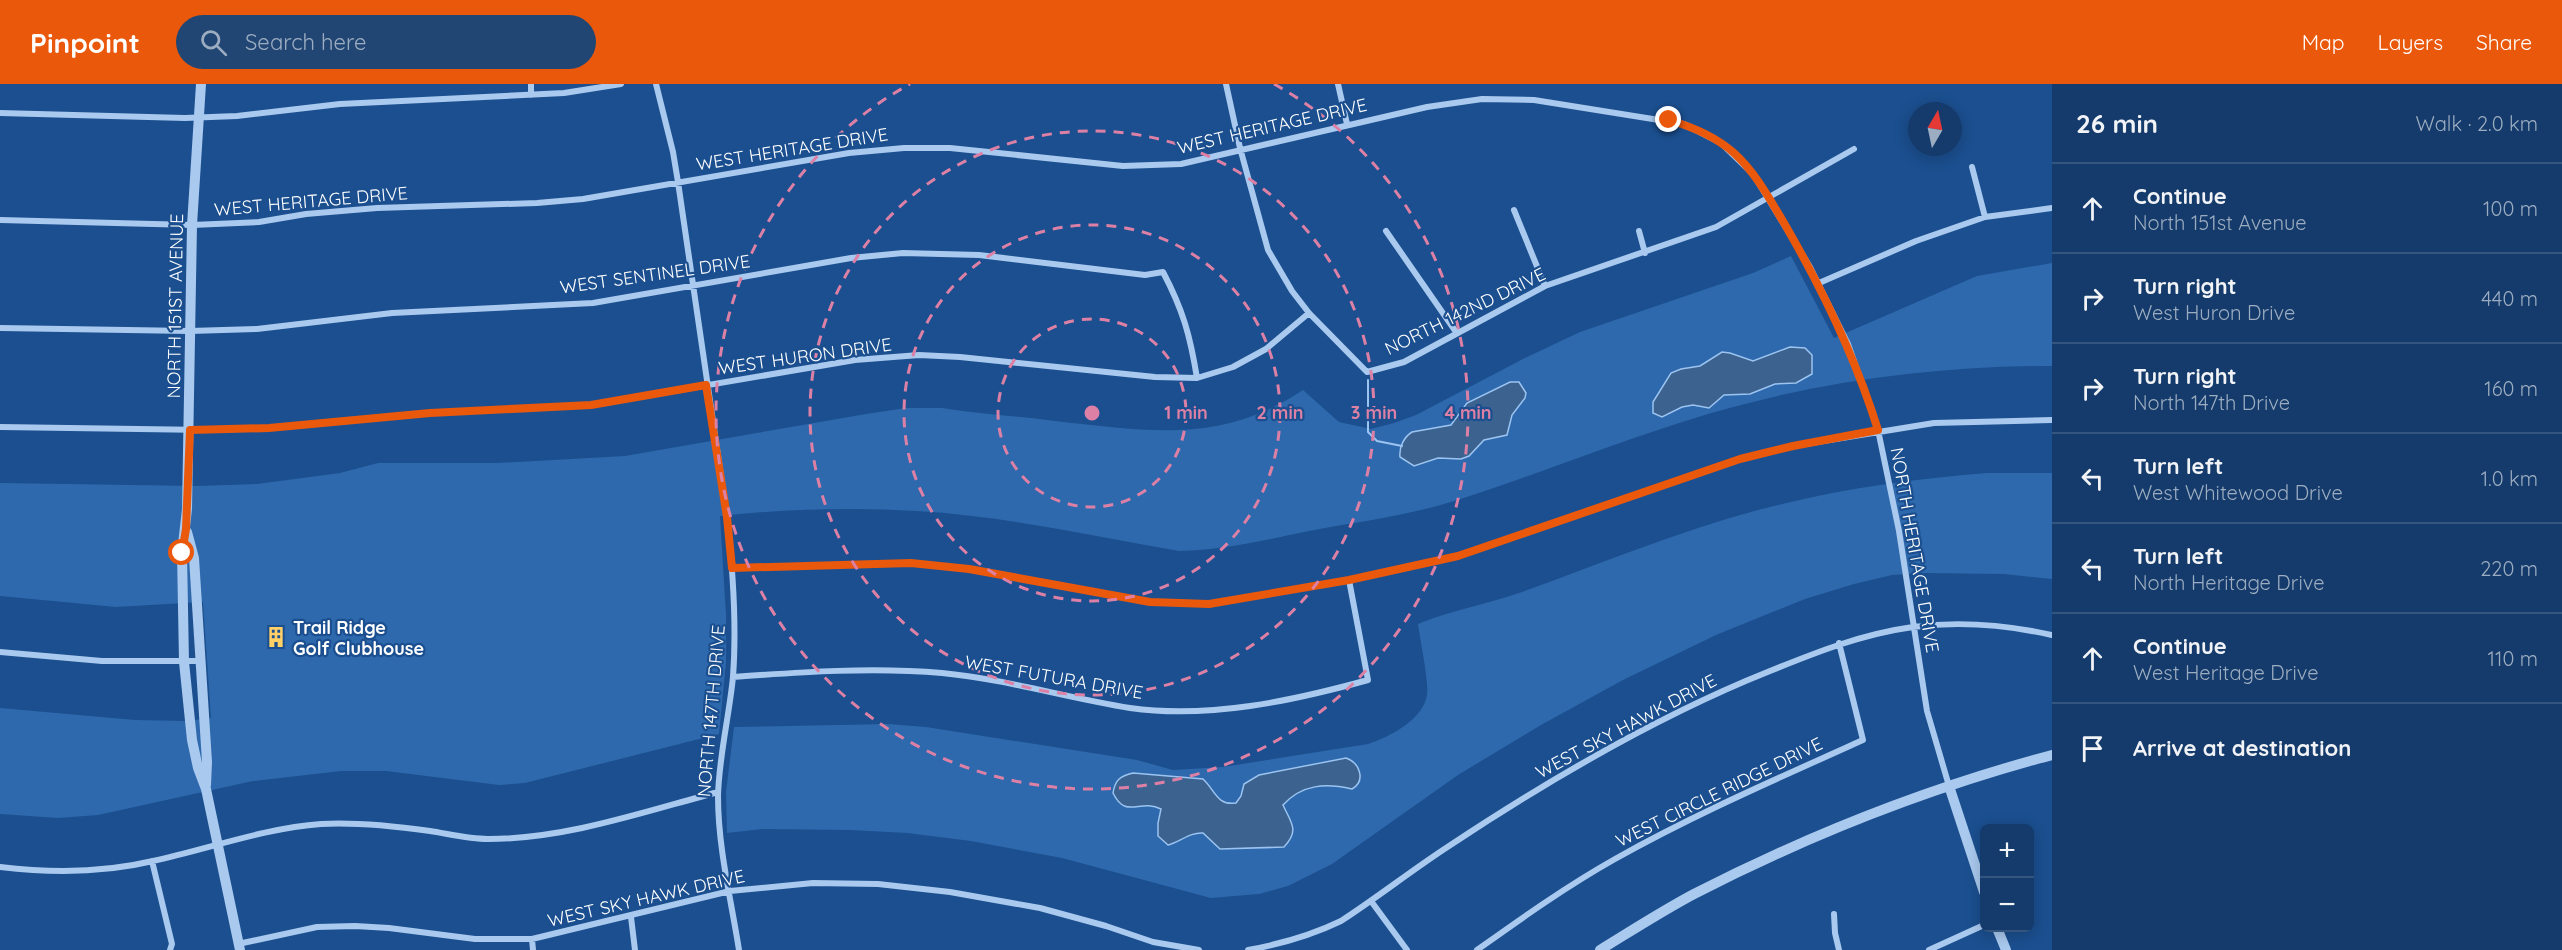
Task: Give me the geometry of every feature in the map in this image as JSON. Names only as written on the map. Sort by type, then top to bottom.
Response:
[{"type":"street","name":"NORTH 151ST AVENUE","points":[[201,84],[192,225],[190,430],[186,529],[182,553],[184,662],[192,740],[198,768],[206,789],[239,947]]},
{"type":"street","points":[[531,84],[531,95]]},
{"type":"street","points":[[0,113],[199,118],[340,104],[564,93],[621,84]]},
{"type":"street","name":"NORTH 147TH DRIVE","points":[[656,84],[678,182],[727,517],[732,568],[733,677],[718,792],[721,846],[739,950]]},
{"type":"street","points":[[1226,84],[1240,148],[1268,250],[1292,291],[1309,313]]},
{"type":"street","points":[[1338,84],[1347,124]]},
{"type":"street","name":"WEST HERITAGE DRIVE","points":[[0,220],[192,225],[259,222],[306,214],[377,208],[537,203],[584,198],[849,153],[904,148],[950,148],[1123,166],[1180,164],[1240,148],[1454,102],[1507,98],[1544,101],[1669,120],[1698,130],[1732,151],[1747,166],[1768,197]]},
{"type":"street","name":"NORTH 142ND DRIVE","points":[[1309,313],[1367,372],[1404,362],[1545,286],[1716,228],[1854,149]]},
{"type":"street","points":[[1972,167],[1985,217]]},
{"type":"street","name":"NORTH HERITAGE DRIVE","points":[[1768,197],[1819,283],[1848,344],[1878,430],[1892,492],[1927,711],[1949,786]]},
{"type":"street","points":[[1819,283],[1907,245],[1985,217],[2052,208]]},
{"type":"street","points":[[1514,210],[1545,286]]},
{"type":"street","points":[[1386,231],[1456,332]]},
{"type":"street","points":[[1639,231],[1644,253]]},
{"type":"street","name":"WEST SENTINEL DRIVE","points":[[0,328],[190,332],[257,329],[392,313],[593,303],[852,258],[903,253],[979,255],[1145,275],[1162,272],[1180,303],[1190,334],[1197,378]]},
{"type":"street","name":"WEST HURON DRIVE","points":[[0,427],[190,430],[269,428],[418,414],[591,405],[855,360],[919,355],[960,357],[1155,377],[1197,378],[1233,367],[1266,349],[1309,313]]},
{"type":"street","points":[[732,568],[911,563],[969,569],[1150,602],[1209,604],[1349,580],[1458,556],[1740,459],[1793,446],[1878,430],[1934,423],[2052,420]]},
{"type":"street","name":"NORTH 151ST AVENUE","points":[[186,529],[194,558],[207,762],[206,789]]},
{"type":"street","name":"WEST FUTURA DRIVE","points":[[733,677],[883,669],[944,674],[1131,708],[1191,712],[1265,703],[1368,680],[1349,580]]},
{"type":"street","name":"WEST SKY HAWK DRIVE","points":[[1248,950],[1281,944],[1316,933],[1371,901],[1508,807],[1631,736],[1707,698],[1839,643],[1913,627],[1972,624],[2023,629],[2052,635]]},
{"type":"street","name":"WEST CIRCLE RIDGE DRIVE","points":[[1477,950],[1540,905],[1614,860],[1726,801],[1863,740],[1839,643]]},
{"type":"street","points":[[0,652],[102,661],[199,661]]},
{"type":"street","points":[[1600,950],[1693,895],[1815,836],[1949,786],[2052,755]]},
{"type":"street","points":[[1949,786],[1980,880]]},
{"type":"street","points":[[0,867],[37,872],[108,869],[321,824],[387,826],[486,839],[528,837],[586,827],[718,792]]},
{"type":"street","points":[[152,861],[172,944],[170,950]]},
{"type":"street","name":"WEST SKY HAWK DRIVE","points":[[239,947],[317,927],[389,928],[474,939],[532,939],[730,891],[813,883],[878,884],[950,892],[1040,908],[1153,942],[1199,950]]},
{"type":"street","points":[[1371,901],[1407,950]]},
{"type":"street","points":[[1834,914],[1839,950]]},
{"type":"street","points":[[631,916],[634,950]]},
{"type":"street","points":[[1929,950],[1980,927]]},
{"type":"street","points":[[1999,932],[2006,950]]},
{"type":"street","points":[[532,939],[533,950]]},
{"type":"street","points":[[1151,950],[1153,942]]},
{"type":"shaded area","points":[[1791,256],[1834,338],[1977,276],[2052,263],[2052,366],[1922,372],[1836,384],[1750,402],[1676,424],[1434,507],[1212,549],[1179,551],[1016,522],[917,511],[819,509],[720,516],[726,615],[726,662],[719,734],[525,783],[499,785],[386,771],[341,771],[253,781],[98,815],[58,818],[0,814],[0,708],[135,720],[186,721],[211,718],[203,602],[116,607],[0,596],[0,483],[198,486],[257,484],[340,473],[378,463],[497,463],[625,456],[906,408],[942,408],[1121,428],[1183,430],[1213,427],[1242,419],[1272,408],[1303,390],[1339,422],[1371,429],[1416,415],[1580,332],[1753,273]]},
{"type":"shaded area","points":[[1790,347],[1805,348],[1812,355],[1812,374],[1796,383],[1775,384],[1750,394],[1724,395],[1709,408],[1693,405],[1682,407],[1662,417],[1653,413],[1653,402],[1671,373],[1700,366],[1722,352],[1753,361]]},
{"type":"shaded area","points":[[1510,382],[1519,382],[1526,393],[1525,398],[1512,415],[1507,435],[1484,440],[1469,456],[1461,459],[1438,458],[1414,466],[1400,457],[1403,443],[1412,432],[1451,425],[1467,403]]},
{"type":"shaded area","points":[[1987,473],[2052,473],[2052,579],[2004,574],[1892,575],[1805,599],[1716,635],[1623,680],[1541,725],[1458,775],[1332,864],[1288,886],[1259,894],[1211,898],[1062,858],[971,841],[907,833],[850,830],[762,829],[727,833],[726,792],[734,727],[888,724],[926,727],[1137,760],[1173,770],[1223,767],[1368,744],[1404,726],[1412,720],[1424,704],[1427,695],[1427,680],[1418,624],[1522,592],[1669,538],[1758,510],[1872,486]]},
{"type":"shaded area","points":[[1346,758],[1355,764],[1360,772],[1359,781],[1352,789],[1324,786],[1306,789],[1283,805],[1293,831],[1284,847],[1220,849],[1203,833],[1194,834],[1168,845],[1158,836],[1161,809],[1153,806],[1128,807],[1118,801],[1113,793],[1119,779],[1133,773],[1203,779],[1220,800],[1236,803],[1241,796],[1244,784],[1259,775]]},
{"type":"waterway","points":[[1368,380],[1368,432],[1377,441],[1402,446]]},
{"type":"place","name":"Trail Ridge Golf Clubhouse","points":[[276,637]]},
{"type":"route","points":[[182,553],[186,529],[190,430],[269,428],[430,413],[591,405],[706,385],[727,517],[732,568],[911,563],[969,569],[1150,602],[1181,604],[1209,604],[1349,580],[1458,556],[1740,459],[1793,446],[1878,430],[1861,378],[1832,309],[1810,267],[1758,182],[1747,166],[1732,151],[1711,136],[1669,120]]}]
